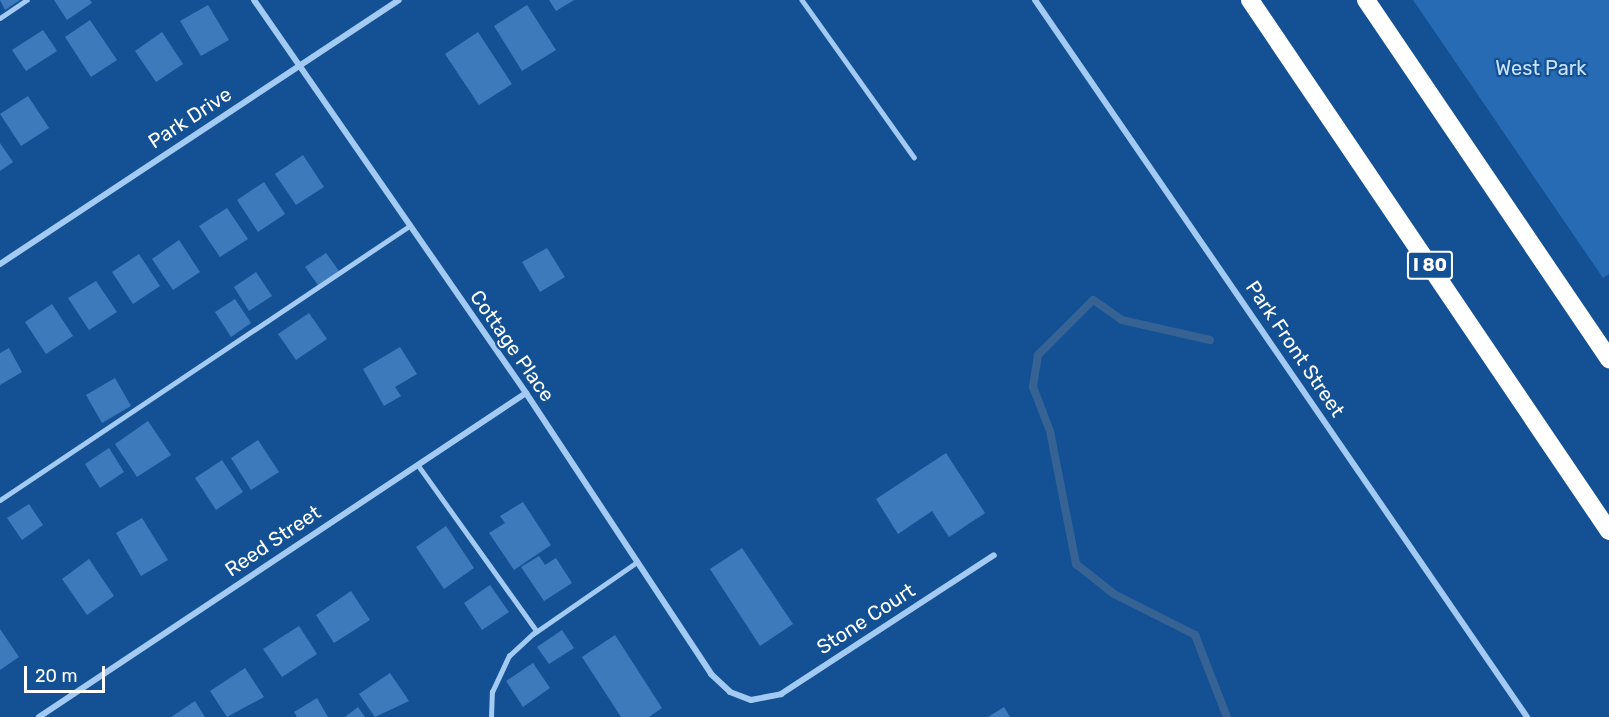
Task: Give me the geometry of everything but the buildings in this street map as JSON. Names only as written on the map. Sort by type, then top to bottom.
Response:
[{"type":"highway","name":"I 80","points":[[1250,0],[1609,531]]},
{"type":"highway","points":[[1366,0],[1609,359]]},
{"type":"street","name":"Cottage Place","points":[[254,0],[298,67],[526,393],[711,674],[730,692],[751,700]]},
{"type":"street","name":"Park Drive","points":[[0,264],[399,0]]},
{"type":"street","name":"Park Front Street","points":[[1035,0],[1527,717]]},
{"type":"street","name":"Reed Street","points":[[39,717],[526,393]]},
{"type":"street","name":"Stone Court","points":[[751,700],[782,694],[994,555]]},
{"type":"lane","points":[[0,18],[27,0]]},
{"type":"lane","points":[[802,0],[914,157]]},
{"type":"lane","points":[[0,500],[409,226]]},
{"type":"lane","points":[[418,465],[537,631]]},
{"type":"lane","points":[[491,717],[492,692],[502,666],[537,631],[637,562]]},
{"type":"green space","name":"West Park","points":[[1413,0],[1609,0],[1609,274],[1603,278]]},
{"type":"waterway","points":[[1210,340],[1122,320],[1093,300],[1038,355],[1033,387],[1050,431],[1076,564],[1114,594],[1195,635],[1227,717]]}]
